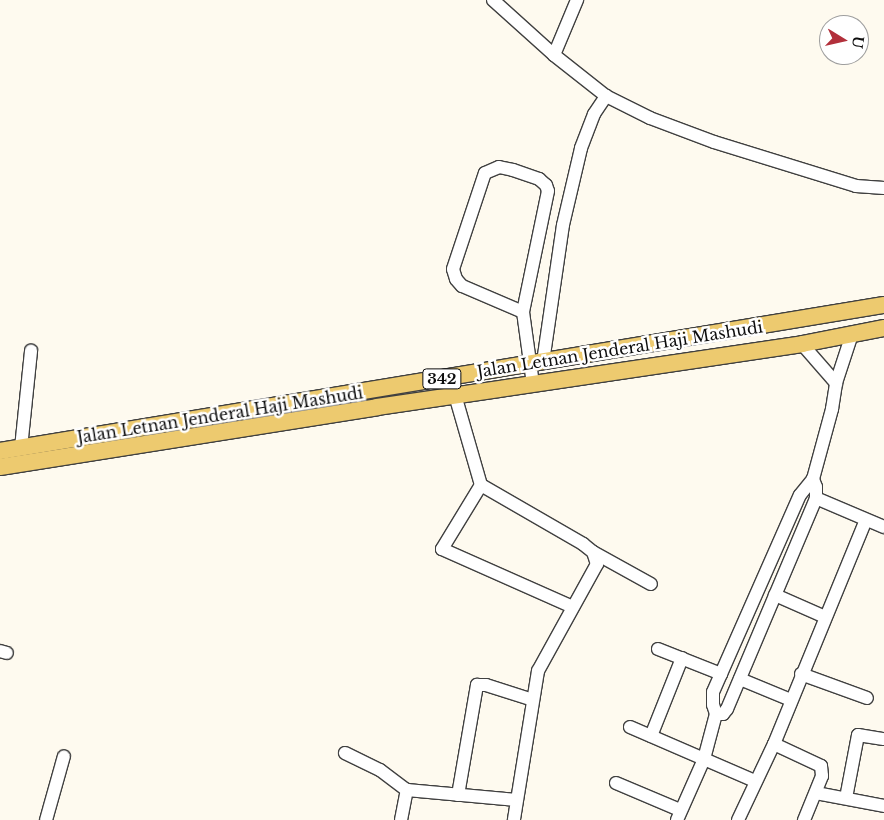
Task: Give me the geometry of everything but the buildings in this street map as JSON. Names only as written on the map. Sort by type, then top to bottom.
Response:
[{"type":"main road","name":"Jalan Letnan Jenderal Haji Mashudi","points":[[0,451],[884,305]]},
{"type":"main road","name":"Jalan Letnan Jenderal Haji Mashudi","points":[[0,467],[455,395],[802,344],[884,328]]},
{"type":"street","points":[[493,0],[554,55],[606,96],[650,118],[714,142],[856,186],[884,188]]},
{"type":"street","points":[[554,55],[577,0]]},
{"type":"street","points":[[533,384],[563,225],[581,148],[594,114],[606,96]]},
{"type":"street","points":[[523,312],[462,286],[456,279],[453,269],[485,173],[499,167],[539,179],[546,184],[548,191],[523,312],[537,363]]},
{"type":"street","points":[[616,783],[679,815],[704,760],[716,714],[712,700],[721,674],[800,495],[813,479],[832,410],[836,383],[852,334]]},
{"type":"street","points":[[802,344],[836,383]]},
{"type":"street","points":[[22,448],[31,351]]},
{"type":"street","points":[[455,395],[481,485],[583,544],[593,552],[651,584]]},
{"type":"street","points":[[716,714],[722,714],[727,710],[816,498],[816,487],[813,479]]},
{"type":"street","points":[[481,485],[442,549],[573,607]]},
{"type":"street","points":[[816,498],[884,527]]},
{"type":"street","points":[[738,820],[774,744],[866,520]]},
{"type":"street","points":[[514,820],[538,671],[596,564],[593,552]]},
{"type":"street","points":[[775,595],[825,617]]},
{"type":"street","points":[[658,649],[721,674]]},
{"type":"street","points":[[651,736],[682,658]]},
{"type":"street","points":[[802,674],[867,698]]},
{"type":"street","points":[[740,679],[791,700]]},
{"type":"street","points":[[458,795],[476,685],[534,700]]},
{"type":"street","points":[[630,727],[755,781]]},
{"type":"street","points":[[846,798],[858,735],[884,739]]},
{"type":"street","points":[[774,744],[821,766],[822,776],[804,820]]},
{"type":"street","points":[[345,753],[380,770],[407,790],[518,800]]},
{"type":"street","points":[[46,820],[64,756]]},
{"type":"street","points":[[401,820],[407,790]]},
{"type":"street","points":[[816,793],[884,806]]}]
